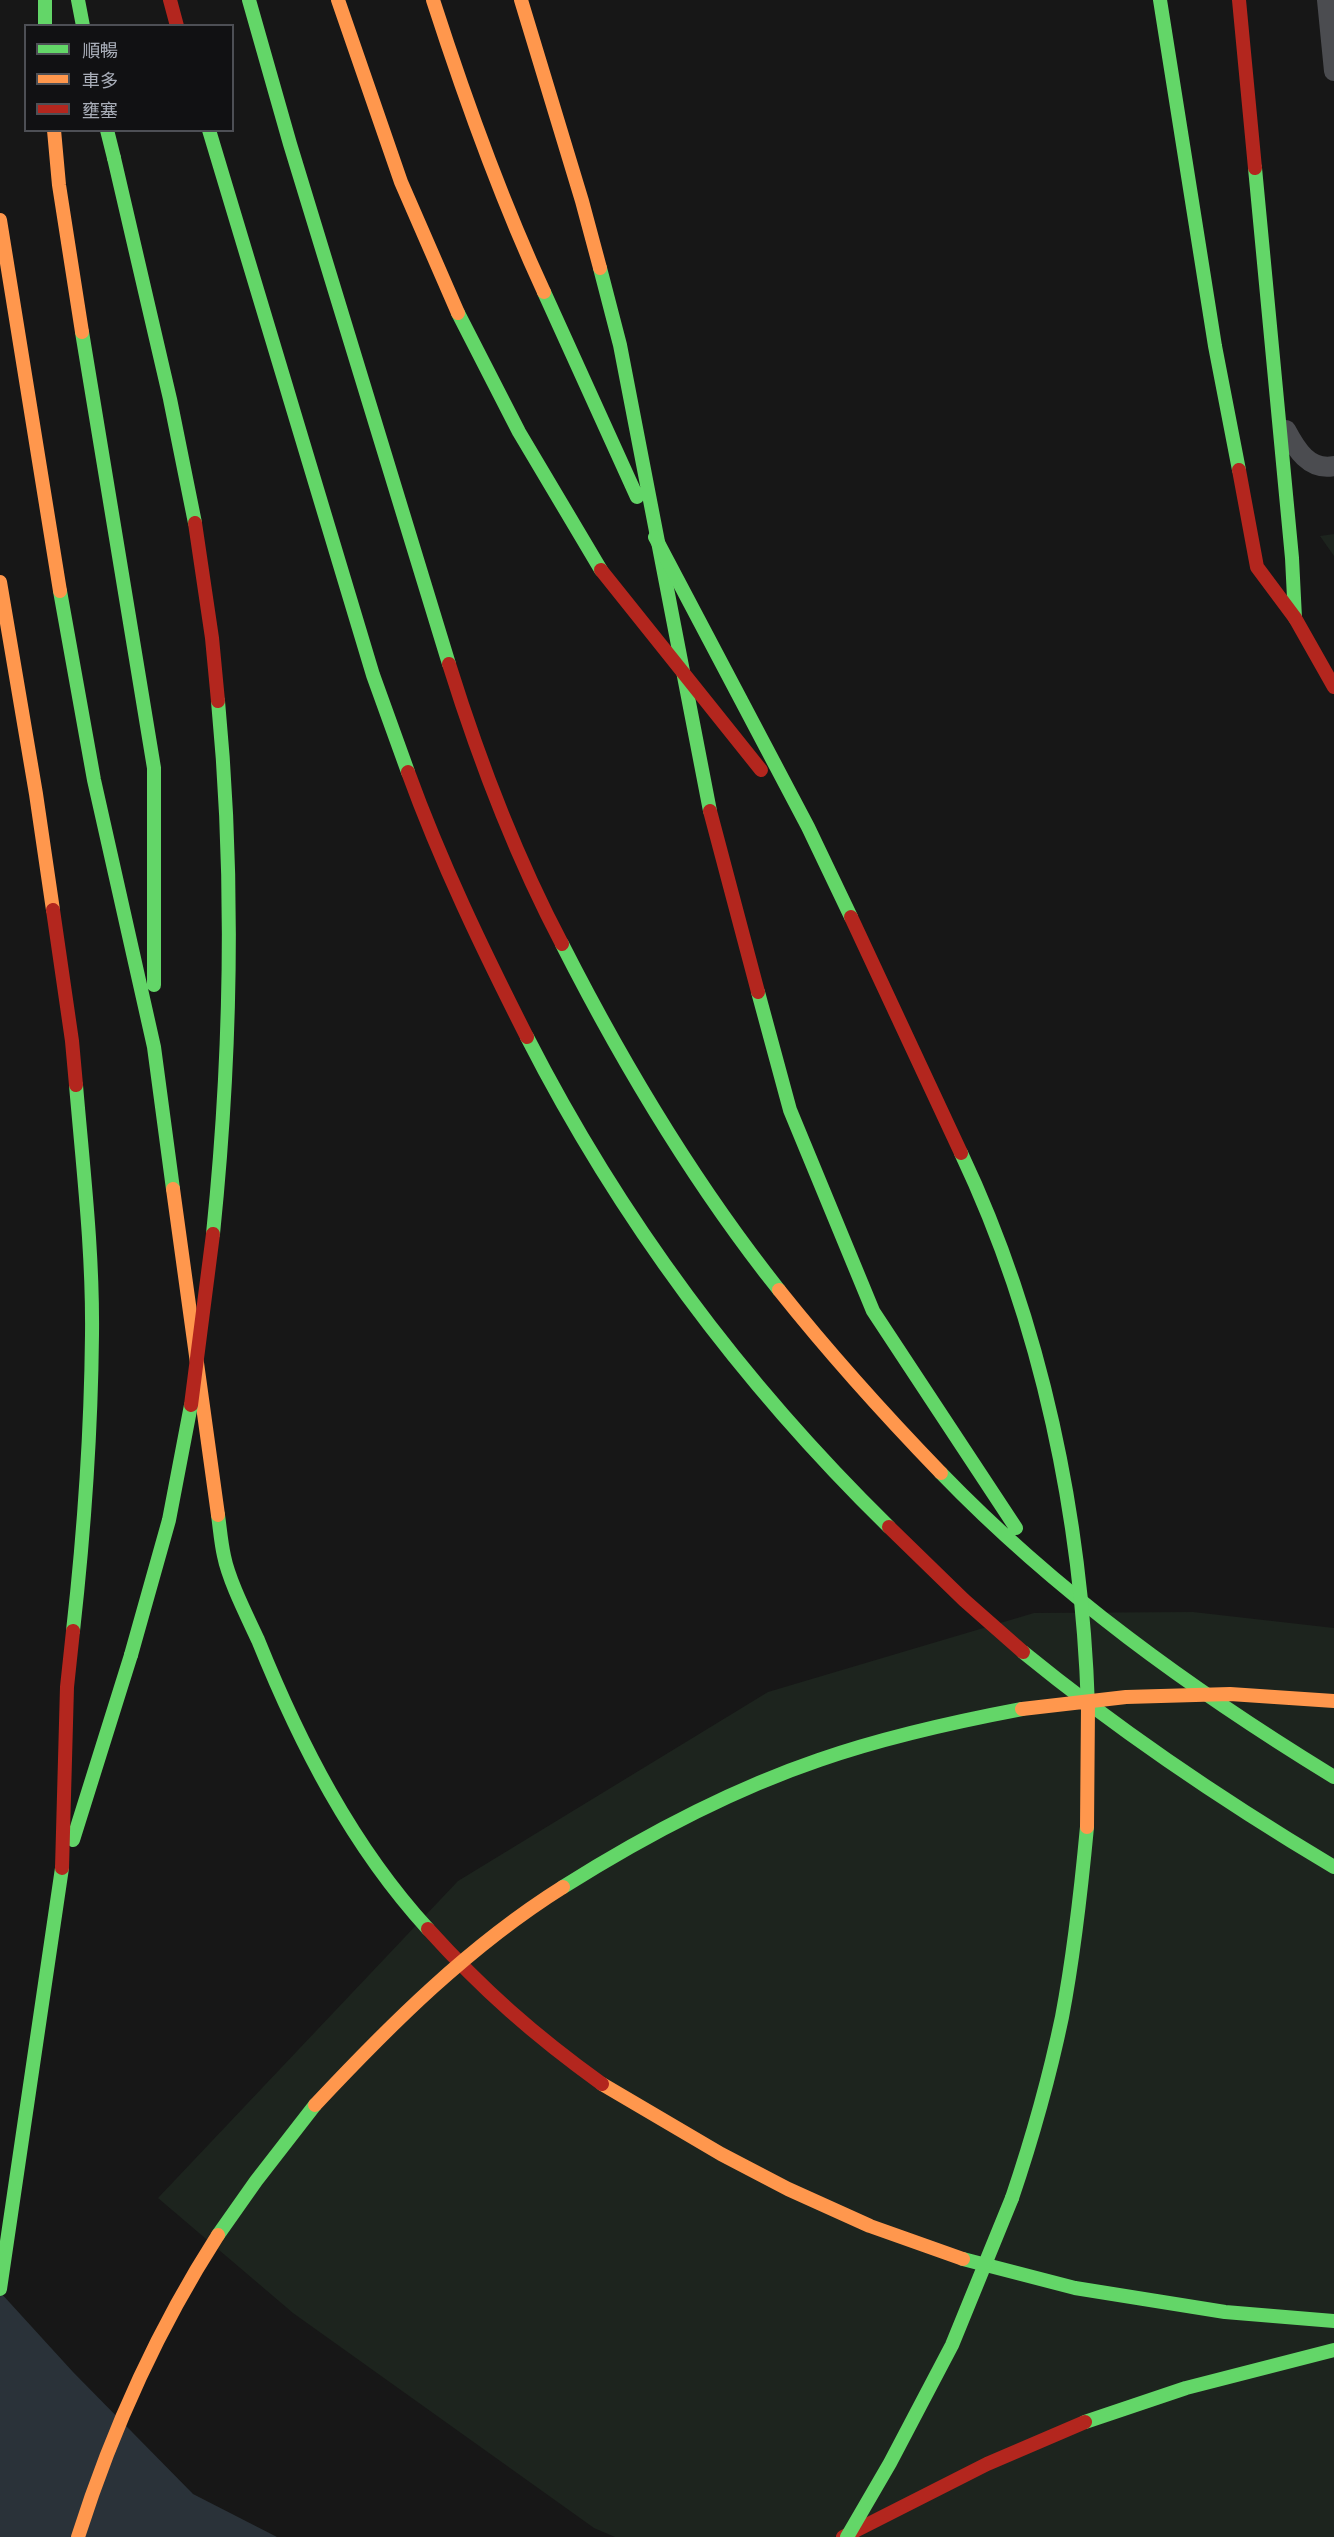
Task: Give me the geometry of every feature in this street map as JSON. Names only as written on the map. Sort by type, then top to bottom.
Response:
[{"type":"highway","points":[[45,0],[45,24]]},
{"type":"highway","points":[[78,0],[83,24]]},
{"type":"highway","points":[[170,0],[176,24]]},
{"type":"highway","points":[[249,0],[434,619],[514,842],[560,941],[612,1040],[669,1136],[724,1219],[780,1294],[836,1363],[893,1426],[999,1531],[1045,1572],[1149,1655],[1265,1736],[1334,1777]]},
{"type":"highway","points":[[338,0],[381,130],[446,287],[495,387],[559,502],[601,570],[808,827]]},
{"type":"highway","points":[[433,0],[462,89],[514,229],[656,537],[808,827],[976,1184],[999,1242],[1025,1320],[1046,1398],[1070,1518],[1082,1612],[1089,1758],[1087,1827],[1070,1970],[1056,2043],[1037,2120],[1012,2198],[952,2345],[891,2463],[845,2537]]},
{"type":"highway","points":[[520,0],[582,201],[620,345],[714,833],[790,1110],[873,1311],[1045,1572]]},
{"type":"highway","points":[[1160,0],[1215,346],[1257,567],[1295,618],[1334,687]]},
{"type":"highway","points":[[1239,0],[1292,558],[1295,618]]},
{"type":"highway","points":[[54,132],[59,185],[80,324],[154,768],[154,1047]]},
{"type":"highway","points":[[62,1874],[145,1615],[188,1433],[214,1235],[223,1135],[228,1018],[228,872],[220,727],[208,608],[179,432],[107,132]]},
{"type":"highway","points":[[209,132],[370,664],[398,748],[438,851],[475,936],[563,1107],[612,1188],[719,1339],[782,1416],[854,1493],[949,1587],[1022,1652],[1104,1716],[1264,1826],[1334,1867]]},
{"type":"highway","points":[[0,220],[58,577],[94,780],[154,1047],[224,1558],[272,1676],[320,1775],[361,1845],[406,1905],[470,1975],[510,2013],[559,2053],[608,2088],[721,2154],[788,2189],[870,2226],[974,2262],[1075,2288],[1214,2311],[1334,2321]]},
{"type":"highway","points":[[0,582],[36,794],[72,1041],[89,1230],[92,1335],[82,1551],[67,1687],[62,1874],[0,2289]]},
{"type":"highway","points":[[78,2537],[116,2429],[148,2356],[222,2229],[264,2170],[315,2105],[374,2041],[431,1988],[540,1901],[648,1835],[700,1810],[769,1779],[894,1736],[1018,1709],[1075,1700],[1130,1695],[1249,1694],[1334,1701]]},
{"type":"highway","points":[[845,2537],[904,2503],[990,2461],[1082,2423],[1150,2399],[1334,2349]]},
{"type":"lane","points":[[1327,0],[1334,71]]},
{"type":"lane","points":[[1276,399],[1284,425],[1296,449],[1312,464],[1323,468],[1334,466]]},
{"type":"shaded area","points":[[1334,534],[1334,556],[1320,536]]},
{"type":"shaded area","points":[[1193,1612],[1334,1628],[1334,2537],[615,2537],[594,2528],[293,2313],[158,2198],[458,1881],[768,1692],[1034,1613]]},
{"type":"shaded area","points":[[0,2292],[73,2372],[193,2494],[277,2537],[0,2537]]},
{"type":"traffic: fast","points":[[45,0],[45,24]]},
{"type":"traffic: fast","points":[[78,0],[83,24]]},
{"type":"traffic: fast","points":[[249,0],[290,144],[449,664]]},
{"type":"traffic: fast","points":[[1160,0],[1215,346],[1239,470]]},
{"type":"traffic: fast","points":[[108,132],[114,158]]},
{"type":"traffic: fast","points":[[210,132],[373,675],[408,772]]},
{"type":"traffic: fast","points":[[114,158],[170,399],[195,523]]},
{"type":"traffic: fast","points":[[1255,168],[1292,558],[1295,618]]},
{"type":"traffic: fast","points":[[600,268],[620,345],[710,811]]},
{"type":"traffic: fast","points":[[544,292],[637,497]]},
{"type":"traffic: fast","points":[[458,313],[519,432],[601,570]]},
{"type":"traffic: fast","points":[[82,332],[154,768],[154,985]]},
{"type":"traffic: fast","points":[[655,537],[808,827],[851,917]]},
{"type":"traffic: fast","points":[[60,591],[94,780],[154,1047],[173,1189]]},
{"type":"traffic: fast","points":[[213,1234],[224,1101],[229,968],[227,834],[218,701]]},
{"type":"traffic: fast","points":[[562,944],[635,1079],[662,1123],[718,1208],[779,1290]]},
{"type":"traffic: fast","points":[[758,992],[790,1110],[873,1311],[1016,1528]]},
{"type":"traffic: fast","points":[[527,1037],[602,1170],[688,1297],[784,1416],[889,1527]]},
{"type":"traffic: fast","points":[[73,1631],[86,1483],[92,1335],[89,1241],[76,1085]]},
{"type":"traffic: fast","points":[[961,1153],[1014,1285],[1053,1424],[1067,1494],[1077,1565],[1088,1707]]},
{"type":"traffic: fast","points":[[131,1655],[169,1520],[191,1405]]},
{"type":"traffic: fast","points":[[941,1473],[1031,1559],[1128,1637],[1229,1710],[1334,1777]]},
{"type":"traffic: fast","points":[[218,1515],[226,1566],[234,1587],[310,1755],[352,1829],[375,1863],[428,1929]]},
{"type":"traffic: fast","points":[[1023,1652],[1060,1682],[1174,1765],[1334,1867]]},
{"type":"traffic: fast","points":[[73,1840],[131,1655]]},
{"type":"traffic: fast","points":[[563,1887],[687,1816],[785,1772],[894,1737],[1022,1709]]},
{"type":"traffic: fast","points":[[1012,2198],[1040,2109],[1062,2017],[1077,1922],[1087,1827]]},
{"type":"traffic: fast","points":[[0,2289],[62,1868]]},
{"type":"traffic: fast","points":[[218,2235],[256,2181],[315,2105]]},
{"type":"traffic: fast","points":[[847,2537],[890,2463],[952,2345],[1012,2198]]},
{"type":"traffic: fast","points":[[963,2259],[1075,2288],[1225,2312],[1334,2321]]},
{"type":"traffic: fast","points":[[1085,2422],[1186,2388],[1334,2350]]},
{"type":"traffic: slow","points":[[338,0],[401,182],[458,313]]},
{"type":"traffic: slow","points":[[433,0],[484,148],[544,292]]},
{"type":"traffic: slow","points":[[521,0],[600,268]]},
{"type":"traffic: slow","points":[[54,132],[59,185],[82,332]]},
{"type":"traffic: slow","points":[[0,220],[60,591]]},
{"type":"traffic: slow","points":[[0,582],[53,910]]},
{"type":"traffic: slow","points":[[173,1189],[218,1515]]},
{"type":"traffic: slow","points":[[779,1290],[858,1383],[941,1473]]},
{"type":"traffic: slow","points":[[1022,1709],[1126,1697],[1230,1694],[1334,1701]]},
{"type":"traffic: slow","points":[[1087,1827],[1088,1707]]},
{"type":"traffic: slow","points":[[315,2105],[372,2045],[432,1988],[495,1935],[563,1887]]},
{"type":"traffic: slow","points":[[602,2084],[721,2154],[788,2189],[870,2226],[963,2259]]},
{"type":"traffic: slow","points":[[78,2537],[121,2419],[138,2382],[175,2307],[218,2235]]},
{"type":"traffic: jam","points":[[170,0],[176,24]]},
{"type":"traffic: jam","points":[[1239,0],[1255,168]]},
{"type":"traffic: jam","points":[[1239,470],[1257,567],[1295,618],[1334,687]]},
{"type":"traffic: jam","points":[[195,523],[212,638],[218,701]]},
{"type":"traffic: jam","points":[[601,570],[761,770]]},
{"type":"traffic: jam","points":[[449,664],[499,807],[562,944]]},
{"type":"traffic: jam","points":[[408,772],[463,906],[527,1037]]},
{"type":"traffic: jam","points":[[710,811],[758,992]]},
{"type":"traffic: jam","points":[[53,910],[76,1085]]},
{"type":"traffic: jam","points":[[851,917],[961,1153]]},
{"type":"traffic: jam","points":[[191,1405],[213,1234]]},
{"type":"traffic: jam","points":[[889,1527],[964,1600],[1023,1652]]},
{"type":"traffic: jam","points":[[62,1868],[67,1687],[73,1631]]},
{"type":"traffic: jam","points":[[428,1929],[510,2011],[602,2084]]},
{"type":"traffic: jam","points":[[843,2537],[987,2464],[1085,2422]]}]
